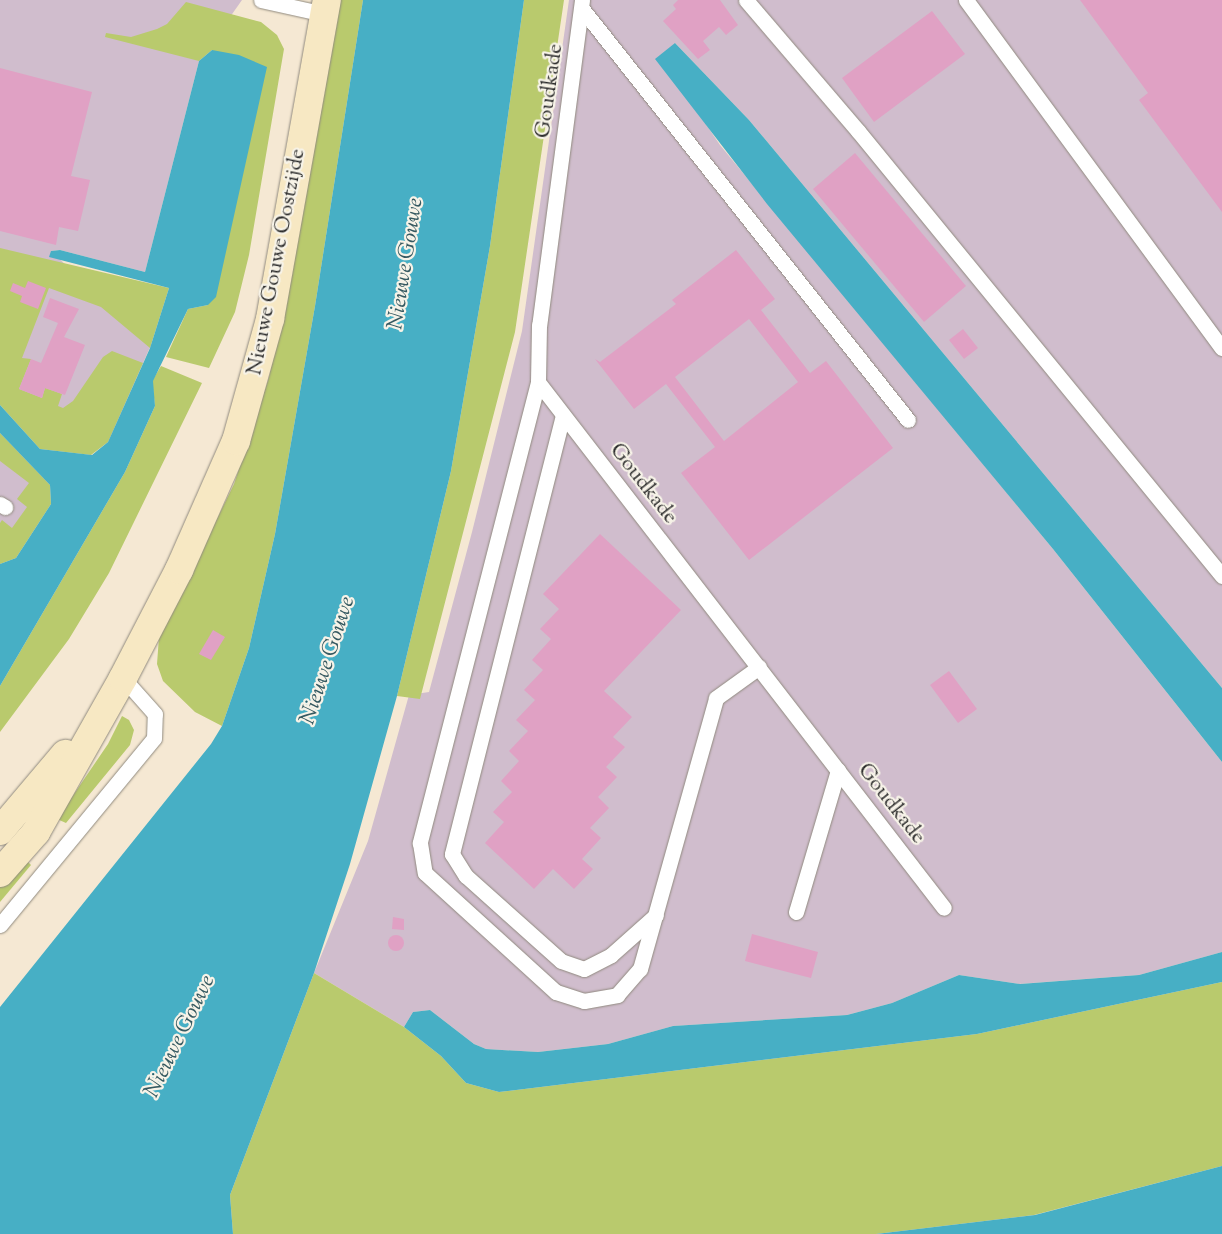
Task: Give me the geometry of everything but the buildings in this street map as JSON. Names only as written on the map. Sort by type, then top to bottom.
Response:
[{"type":"main road","name":"Nieuwe Gouwe Oostzijde","points":[[0,873],[36,832],[118,686],[179,570],[236,441],[270,319],[326,7]]},
{"type":"main road","name":"Nieuwe Gouwe Oostzijde","points":[[0,831],[118,686]]},
{"type":"lane","points":[[261,0],[326,7]]},
{"type":"lane","points":[[746,0],[1222,576]]},
{"type":"lane","points":[[966,0],[1222,348]]},
{"type":"lane","name":"Goudkade","points":[[582,5],[539,325],[538,382],[944,908]]},
{"type":"lane","name":"Goudkade","points":[[582,5],[908,420]]},
{"type":"lane","points":[[538,382],[420,843],[425,874],[556,992],[584,1000],[617,995],[640,968],[716,698],[759,667]]},
{"type":"lane","points":[[563,415],[452,854],[466,876],[561,961],[584,969],[611,955],[656,915]]},
{"type":"lane","points":[[0,925],[154,738],[155,714],[118,686]]},
{"type":"lane","points":[[796,912],[838,770]]},
{"type":"shaded area","points":[[0,0],[242,0],[199,61],[145,272],[60,250],[51,251],[151,345],[108,442],[0,405]]},
{"type":"shaded area","points":[[569,0],[1222,0],[1222,688],[749,120],[675,43],[689,99],[720,145],[1053,549],[1222,762],[1222,952],[1139,975],[1019,984],[959,975],[892,1003],[847,1015],[673,1026],[608,1044],[538,1052],[486,1049],[474,1044],[430,1010],[413,1012],[404,1027],[314,973],[368,841],[409,695],[429,692],[472,532],[522,331]]},
{"type":"shaded area","points":[[0,433],[50,485],[0,564]]},
{"type":"green space","points":[[337,0],[363,0],[315,306],[275,534],[249,648],[222,726],[195,712],[163,681],[157,664],[159,637],[234,484],[269,377],[293,259]]},
{"type":"green space","points":[[524,0],[564,0],[515,332],[420,699],[397,696],[451,471],[490,246]]},
{"type":"green space","points":[[186,2],[261,22],[277,35],[284,49],[249,255],[235,312],[209,368],[166,357],[188,309],[208,305],[212,50],[199,61],[105,37],[106,33],[131,37],[157,29],[167,24]]},
{"type":"green space","points":[[0,248],[169,288],[150,348],[101,307],[49,288],[22,358],[31,359],[19,389],[42,398],[45,388],[62,394],[58,406],[63,408],[73,401],[103,357],[112,351],[143,363],[108,442],[91,455],[40,449],[0,405]]},
{"type":"green space","points":[[161,366],[202,383],[109,573],[69,639],[0,732],[0,686],[125,472],[155,406],[152,381]]},
{"type":"green space","points":[[0,433],[50,485],[51,504],[16,558],[0,564],[0,523],[2,520],[12,528],[27,507],[17,499],[29,483],[0,461]]},
{"type":"green space","points":[[122,716],[129,720],[134,730],[130,745],[66,823],[57,819],[108,744]]},
{"type":"green space","points":[[24,858],[31,865],[0,902],[0,885]]},
{"type":"green space","points":[[314,973],[404,1027],[441,1056],[466,1083],[499,1092],[977,1034],[1222,982],[1222,1166],[1034,1215],[876,1234],[233,1234],[230,1195]]},
{"type":"water","name":"Nieuwe Gouwe","points":[[363,0],[524,0],[490,246],[451,471],[397,696],[350,864],[314,973],[230,1195],[233,1234],[0,1234],[0,1007],[211,744],[222,726],[249,648],[275,534],[315,306]]},
{"type":"water","points":[[675,43],[749,120],[1222,688],[1222,762],[1053,549],[767,204],[655,59]]},
{"type":"water","points":[[212,50],[239,55],[267,67],[216,297],[208,305],[188,309],[153,381],[155,406],[125,472],[0,686],[0,564],[16,558],[51,504],[50,485],[0,433],[0,405],[40,449],[92,455],[108,442],[150,348],[169,288],[49,257],[51,251],[60,250],[145,272],[199,61]]},
{"type":"water","points":[[1222,952],[1222,982],[977,1034],[499,1092],[466,1083],[441,1056],[404,1027],[413,1012],[430,1010],[474,1044],[486,1049],[538,1052],[608,1044],[673,1026],[847,1015],[892,1003],[959,975],[1020,984],[1139,975]]},
{"type":"water","points":[[1222,1166],[1222,1234],[876,1234],[1035,1215]]}]
